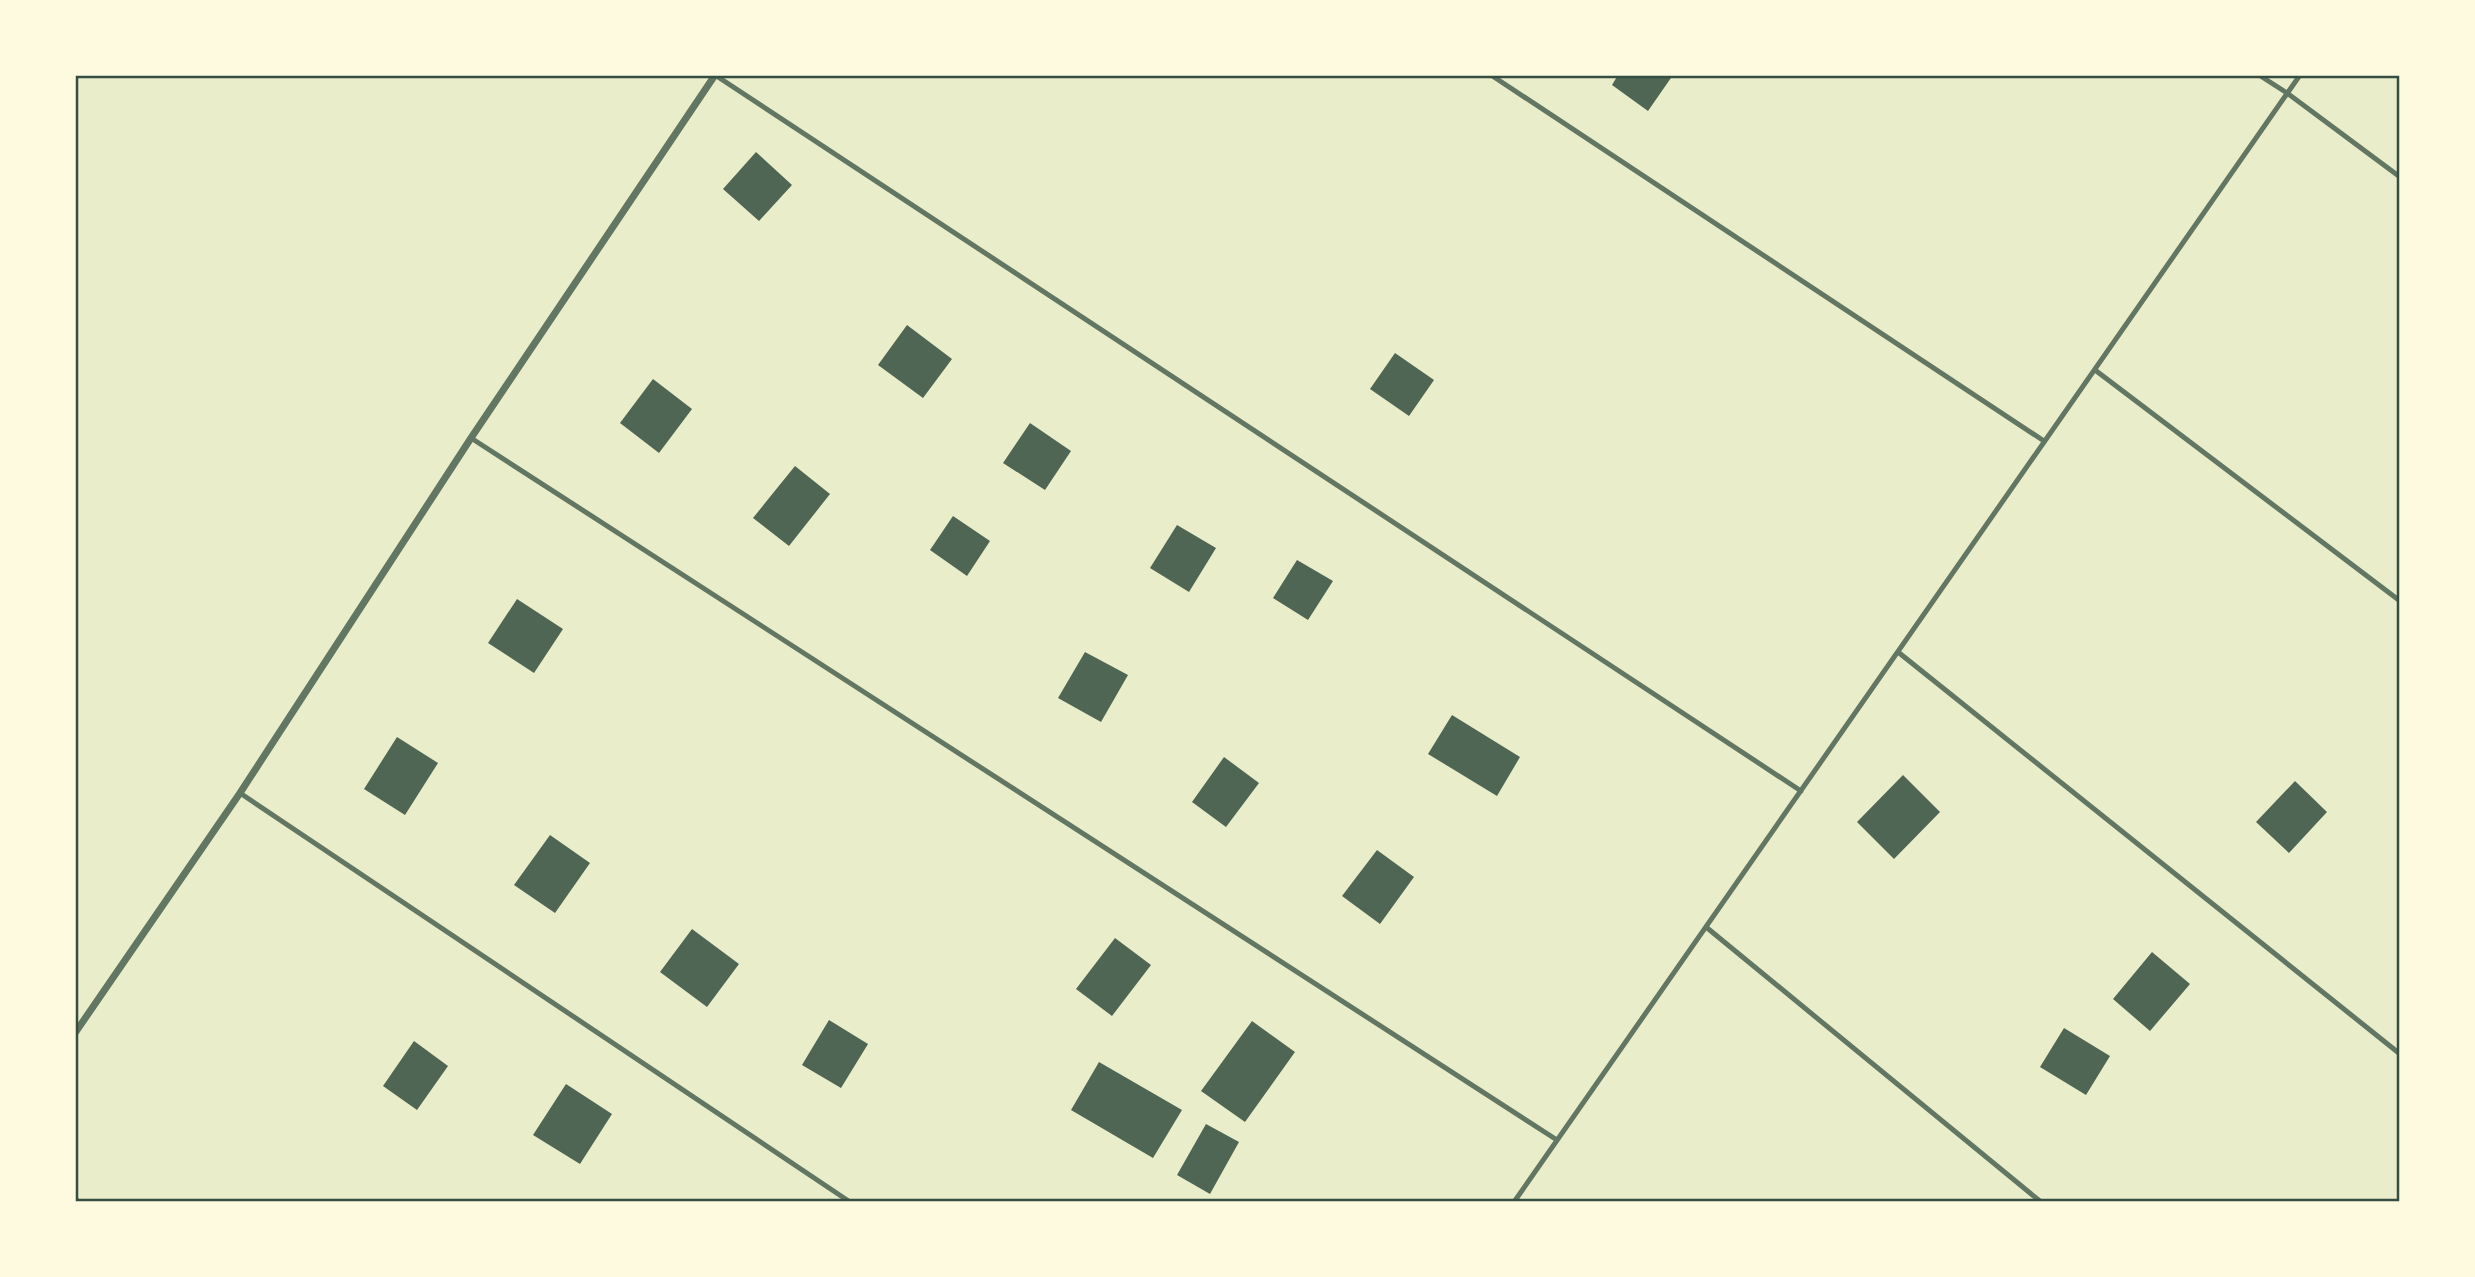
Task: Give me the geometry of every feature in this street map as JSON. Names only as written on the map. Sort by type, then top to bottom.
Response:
[{"type":"street","points":[[75,1033],[240,793],[471,438],[715,75]]},
{"type":"lane","points":[[715,75],[1801,791]]},
{"type":"lane","points":[[1490,75],[2044,442]]},
{"type":"lane","points":[[2259,75],[2400,177]]},
{"type":"lane","points":[[1514,1202],[2300,75]]},
{"type":"lane","points":[[2095,370],[2400,601]]},
{"type":"lane","points":[[471,438],[1557,1140]]},
{"type":"lane","points":[[1898,652],[2400,1054]]},
{"type":"lane","points":[[240,793],[850,1202]]},
{"type":"lane","points":[[1706,927],[2041,1202]]},
{"type":"building","points":[[1618,75],[1673,75],[1648,111],[1612,85]]},
{"type":"building","points":[[756,152],[792,185],[759,221],[723,189]]},
{"type":"building","points":[[907,325],[952,359],[923,398],[878,365]]},
{"type":"building","points":[[1395,353],[1434,380],[1409,416],[1370,389]]},
{"type":"building","points":[[653,379],[692,409],[659,453],[620,423]]},
{"type":"building","points":[[1030,423],[1071,451],[1045,490],[1003,463]]},
{"type":"building","points":[[795,466],[830,494],[789,546],[753,518]]},
{"type":"building","points":[[953,516],[990,541],[967,576],[930,550]]},
{"type":"building","points":[[1177,525],[1216,548],[1189,592],[1150,568]]},
{"type":"building","points":[[1297,560],[1333,581],[1308,620],[1273,598]]},
{"type":"building","points":[[517,599],[563,629],[534,673],[488,643]]},
{"type":"building","points":[[1085,652],[1128,675],[1101,722],[1058,698]]},
{"type":"building","points":[[1452,715],[1520,757],[1497,796],[1428,754]]},
{"type":"building","points":[[397,737],[438,763],[405,815],[364,789]]},
{"type":"building","points":[[1224,757],[1259,783],[1226,827],[1192,802]]},
{"type":"building","points":[[1903,775],[1940,812],[1894,859],[1857,822]]},
{"type":"building","points":[[2295,781],[2327,812],[2289,853],[2256,822]]},
{"type":"building","points":[[550,835],[590,863],[555,913],[514,885]]},
{"type":"building","points":[[1377,850],[1414,877],[1380,924],[1342,896]]},
{"type":"building","points":[[692,929],[739,964],[707,1007],[660,972]]},
{"type":"building","points":[[1115,938],[1151,965],[1112,1016],[1076,989]]},
{"type":"building","points":[[2152,952],[2190,984],[2150,1031],[2113,999]]},
{"type":"building","points":[[829,1020],[868,1044],[841,1088],[802,1065]]},
{"type":"building","points":[[1252,1021],[1295,1052],[1245,1122],[1201,1091]]},
{"type":"building","points":[[2064,1028],[2110,1056],[2086,1095],[2040,1067]]},
{"type":"building","points":[[414,1041],[448,1066],[417,1110],[383,1086]]},
{"type":"building","points":[[1099,1062],[1182,1110],[1153,1158],[1071,1110]]},
{"type":"building","points":[[566,1084],[612,1114],[580,1164],[533,1135]]},
{"type":"building","points":[[1206,1124],[1239,1142],[1210,1194],[1177,1175]]}]
